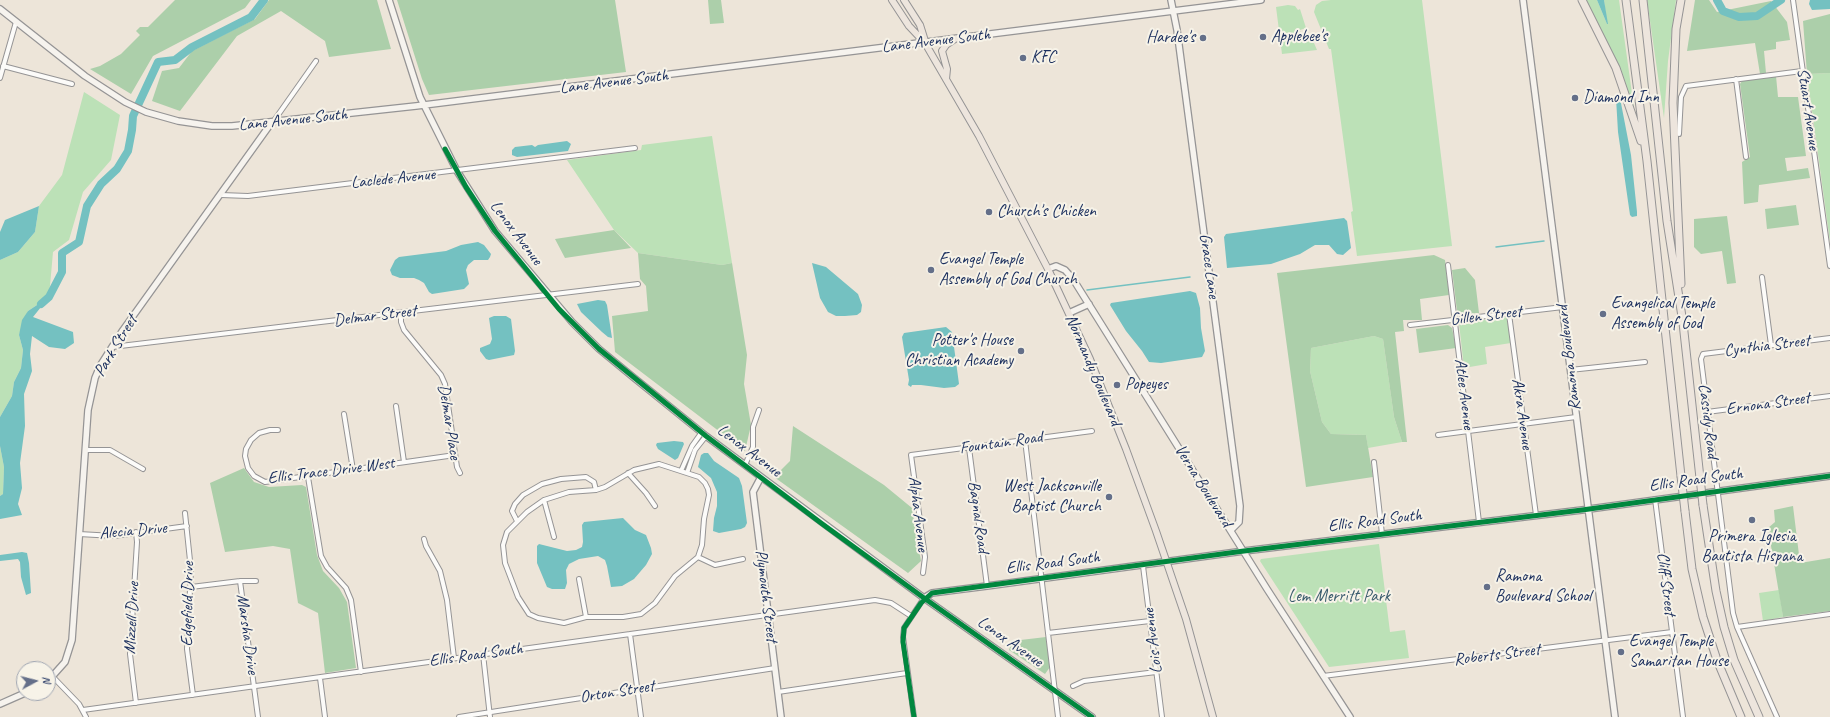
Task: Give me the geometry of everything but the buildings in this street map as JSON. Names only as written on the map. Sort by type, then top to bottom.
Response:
[{"type":"highway","points":[[1582,0],[1623,83],[1647,161]]},
{"type":"highway","points":[[1626,0],[1647,161],[1692,569],[1703,617],[1716,660],[1741,717]]},
{"type":"highway","points":[[1643,0],[1667,221],[1683,323],[1702,505],[1716,591],[1724,628],[1734,660],[1759,717]]},
{"type":"highway","points":[[1681,0],[1676,29],[1673,103],[1683,323]]},
{"type":"main road","name":"Normandy Boulevard","points":[[892,0],[909,26],[925,43],[997,168],[1069,313],[1126,449],[1167,562],[1188,624],[1213,717]]},
{"type":"main road","name":"Normandy Boulevard","points":[[904,0],[920,25],[925,43]]},
{"type":"main road","points":[[946,79],[947,69],[942,51],[955,39]]},
{"type":"street","name":"Lenox Avenue","points":[[390,0],[424,105],[456,171],[495,231],[547,294],[599,349],[704,434],[761,477],[924,598],[1092,717]]},
{"type":"street","name":"Grace Lane","points":[[1171,0],[1177,30],[1240,506],[1239,522],[1231,530]]},
{"type":"street","name":"Lane Avenue South","points":[[0,9],[85,76],[125,102],[146,112],[188,123],[212,126],[248,126],[1261,0]]},
{"type":"street","name":"Ramona Boulevard","points":[[1524,0],[1615,717]]},
{"type":"street","name":"Stuart Avenue","points":[[1793,0],[1830,266]]},
{"type":"street","points":[[0,78],[16,22]]},
{"type":"street","name":"Park Street","points":[[56,672],[65,662],[70,648],[91,391],[100,366],[316,61]]},
{"type":"street","points":[[3,66],[72,84]]},
{"type":"street","points":[[1679,134],[1682,97],[1686,86],[1802,71]]},
{"type":"street","points":[[1736,79],[1746,157]]},
{"type":"street","name":"Laclede Avenue","points":[[222,195],[248,196],[635,148]]},
{"type":"street","name":"Verna Boulevard","points":[[1048,269],[1056,266],[1065,270],[1089,304],[1350,717]]},
{"type":"street","name":"Atlee Avenue","points":[[1448,266],[1479,522]]},
{"type":"street","points":[[1762,277],[1771,345]]},
{"type":"street","name":"Delmar Street","points":[[112,347],[638,284]]},
{"type":"street","points":[[1069,313],[1089,304]]},
{"type":"street","name":"Gillen Street","points":[[1410,325],[1563,307]]},
{"type":"street","name":"Delmar Place","points":[[401,313],[401,322],[404,330],[441,375],[445,384],[455,455],[460,474]]},
{"type":"street","name":"Akra Avenue","points":[[1509,314],[1536,515]]},
{"type":"street","name":"Cynthia Street","points":[[1703,354],[1830,338]]},
{"type":"street","name":"Cassidy Road","points":[[1703,354],[1701,361],[1733,613],[1737,627],[1778,717]]},
{"type":"street","points":[[1570,370],[1645,362]]},
{"type":"street","name":"Ernona Street","points":[[1707,412],[1830,396]]},
{"type":"street","points":[[396,406],[404,462]]},
{"type":"street","points":[[745,465],[752,451],[753,427],[759,410]]},
{"type":"street","points":[[344,414],[353,470]]},
{"type":"street","points":[[1438,435],[1576,417]]},
{"type":"street","name":"Ellis Trace Drive West","points":[[278,430],[265,430],[251,440],[245,456],[248,468],[254,476],[265,482],[455,455]]},
{"type":"street","name":"Fountain Road","points":[[911,455],[1092,431]]},
{"type":"street","points":[[681,471],[692,446],[704,434]]},
{"type":"street","points":[[687,473],[695,450],[704,434]]},
{"type":"street","points":[[1025,440],[1043,579],[1041,587],[1058,717]]},
{"type":"street","name":"Bagnal Road","points":[[969,448],[987,586]]},
{"type":"street","points":[[85,450],[110,450],[143,469]]},
{"type":"street","name":"Alpha Avenue","points":[[911,455],[925,557],[923,573]]},
{"type":"street","points":[[1374,462],[1382,534]]},
{"type":"street","points":[[659,464],[699,477],[705,483],[709,495],[698,557],[675,576],[655,603],[641,614],[623,617],[586,617],[564,623],[558,623],[535,617],[524,609],[510,580],[504,553],[504,539],[517,521],[536,504],[570,492],[596,490],[605,487],[628,473],[640,467],[659,464]]},
{"type":"street","points":[[628,473],[646,493],[655,506]]},
{"type":"street","name":"Ellis Road South","points":[[924,598],[932,593],[1143,566],[1244,551],[1536,515],[1830,476]]},
{"type":"street","points":[[308,477],[321,556],[327,567],[346,588],[351,600],[361,672]]},
{"type":"street","points":[[517,521],[512,511],[514,504],[523,495],[542,484],[561,478],[586,477],[594,482],[596,490]]},
{"type":"street","name":"Plymouth Street","points":[[761,477],[754,492],[781,717]]},
{"type":"street","name":"Cliff Street","points":[[1655,499],[1683,717]]},
{"type":"street","points":[[544,500],[554,537]]},
{"type":"street","name":"Edgefield Drive","points":[[185,512],[191,570],[187,649],[193,695]]},
{"type":"street","name":"Alecia Drive","points":[[79,534],[104,536],[187,526]]},
{"type":"street","name":"Mizzell Drive","points":[[136,532],[137,542],[130,654],[136,703]]},
{"type":"street","points":[[424,539],[426,546],[440,571],[447,600],[454,658]]},
{"type":"street","points":[[698,557],[715,565],[743,559]]},
{"type":"street","name":"Lois Avenue","points":[[1143,566],[1162,717]]},
{"type":"street","points":[[579,579],[586,617]]},
{"type":"street","points":[[191,587],[240,581],[256,581]]},
{"type":"street","name":"Marsha Drive","points":[[240,581],[258,717]]},
{"type":"street","points":[[914,717],[903,637],[904,628],[924,598]]},
{"type":"street","name":"Ellis Road South","points":[[83,710],[882,600],[891,603],[911,616]]},
{"type":"street","points":[[1737,627],[1830,614]]},
{"type":"street","points":[[1048,633],[1150,621]]},
{"type":"street","name":"Roberts Street","points":[[1323,676],[1672,632]]},
{"type":"street","points":[[630,634],[641,717]]},
{"type":"street","points":[[483,654],[490,715]]},
{"type":"street","name":"Orton Street","points":[[459,717],[490,715],[637,689],[775,668]]},
{"type":"street","points":[[1073,686],[1084,681],[1156,672]]},
{"type":"street","points":[[778,692],[908,673]]},
{"type":"street","points":[[320,678],[325,717]]},
{"type":"street","points":[[56,684],[83,710],[86,717]]},
{"type":"street","points":[[0,704],[16,697]]},
{"type":"green space","points":[[175,0],[251,0],[245,8],[153,56],[131,94],[90,69],[100,66],[121,54],[140,35],[136,31],[140,27],[148,27]]},
{"type":"green space","points":[[269,0],[377,0],[391,49],[329,57],[325,41],[281,11],[237,36],[180,111],[152,101],[162,71],[179,68],[192,51],[255,19]]},
{"type":"green space","points":[[397,0],[615,0],[626,72],[429,95],[422,79]]},
{"type":"green space","points":[[708,0],[721,0],[724,23],[710,24]]},
{"type":"green space","points":[[1422,0],[1452,246],[1357,256],[1351,212],[1353,211],[1331,49],[1329,49],[1314,12],[1316,5],[1322,1]]},
{"type":"green space","points":[[1585,0],[1597,0],[1607,24],[1604,0],[1619,0],[1634,108]]},
{"type":"green space","points":[[1647,0],[1676,0],[1668,61],[1664,118]]},
{"type":"green space","points":[[1695,0],[1709,0],[1717,12],[1771,1],[1787,22],[1790,40],[1776,42],[1776,49],[1764,51],[1766,73],[1760,74],[1755,43],[1687,51]]},
{"type":"green space","points":[[1288,5],[1295,6],[1298,10],[1300,9],[1306,28],[1300,30],[1301,36],[1311,36],[1317,50],[1282,54],[1276,7]]},
{"type":"green space","points":[[1830,14],[1830,73],[1807,74],[1803,21]]},
{"type":"green space","points":[[1830,73],[1830,242],[1807,74]]},
{"type":"green space","points":[[1776,76],[1778,97],[1798,97],[1806,156],[1785,158],[1787,171],[1808,168],[1810,178],[1759,185],[1758,202],[1744,204],[1742,162],[1750,157],[1740,84],[1742,81]]},
{"type":"green space","points":[[84,92],[120,115],[111,160],[83,192],[69,240],[53,252],[49,297],[28,311],[19,335],[23,350],[21,368],[14,382],[12,396],[0,417],[0,260],[18,252],[35,232],[39,206],[62,175]]},
{"type":"green space","points":[[712,136],[732,263],[722,265],[638,253],[614,230],[567,160],[641,150],[642,145]]},
{"type":"green space","points":[[1796,205],[1799,225],[1767,229],[1765,209]]},
{"type":"green space","points":[[1727,216],[1736,283],[1727,284],[1722,251],[1701,254],[1694,247],[1694,219]]},
{"type":"green space","points":[[614,230],[631,248],[565,258],[555,239]]},
{"type":"green space","points":[[638,253],[722,265],[732,263],[747,355],[744,384],[751,425],[745,451],[615,352],[612,316],[648,311],[646,286],[640,279]]},
{"type":"green space","points":[[1434,255],[1445,260],[1449,295],[1420,299],[1422,320],[1403,320],[1404,331],[1395,332],[1407,442],[1402,442],[1394,417],[1383,339],[1374,336],[1311,348],[1310,371],[1322,422],[1331,434],[1366,435],[1373,477],[1306,487],[1277,273]]},
{"type":"green space","points":[[1465,268],[1475,280],[1479,313],[1458,314],[1457,311],[1452,270]]},
{"type":"green space","points":[[1507,317],[1511,343],[1485,347],[1487,364],[1464,368],[1459,323]]},
{"type":"green space","points":[[1448,325],[1452,328],[1456,348],[1419,353],[1416,329]]},
{"type":"green space","points":[[1374,336],[1383,339],[1394,417],[1402,442],[1368,448],[1366,435],[1331,434],[1322,422],[1310,371],[1311,348]]},
{"type":"green space","points":[[793,426],[884,485],[912,508],[921,561],[908,573],[774,477],[790,461]]},
{"type":"green space","points":[[0,446],[4,467],[3,494],[0,496]]},
{"type":"green space","points":[[244,468],[254,482],[269,487],[302,485],[306,487],[317,555],[323,571],[339,588],[347,602],[356,668],[325,673],[318,613],[298,603],[290,549],[273,546],[225,552],[210,483]]},
{"type":"green space","points":[[1793,506],[1800,563],[1830,558],[1830,611],[1783,617],[1768,528],[1775,522],[1774,510]]},
{"type":"green space","name":"Lem Merritt Park","points":[[1379,544],[1390,632],[1405,630],[1409,658],[1329,667],[1260,561],[1261,559]]},
{"type":"green space","points":[[1779,590],[1783,617],[1763,621],[1759,593]]},
{"type":"green space","points":[[1046,637],[1050,667],[1045,674],[1009,650],[1012,641]]},
{"type":"water","points":[[1597,0],[1604,0],[1608,24],[1607,24]]},
{"type":"water","points":[[1810,0],[1830,0],[1830,9],[1812,10],[1809,4]]},
{"type":"water","points":[[1618,96],[1620,98],[1631,155],[1637,212],[1637,216],[1632,217],[1630,215],[1618,132],[1616,98]]},
{"type":"water","points":[[567,141],[571,144],[568,151],[517,157],[512,155],[512,150],[515,147],[532,145],[535,147],[538,145]]},
{"type":"water","points":[[39,206],[35,232],[18,252],[0,260],[0,232],[5,220]]},
{"type":"water","points":[[1344,218],[1347,221],[1351,248],[1343,255],[1337,254],[1329,245],[1315,245],[1300,254],[1271,264],[1227,268],[1224,237],[1226,234]]},
{"type":"water","points":[[478,242],[484,245],[491,254],[488,260],[474,260],[468,265],[466,270],[469,284],[464,289],[432,294],[429,292],[424,283],[419,280],[414,278],[400,278],[392,275],[390,270],[395,260],[399,257],[446,251],[461,245]]},
{"type":"water","points":[[812,263],[826,267],[858,294],[862,305],[861,312],[857,315],[836,316],[828,312],[820,298]]},
{"type":"water","points":[[1190,291],[1196,293],[1200,308],[1201,328],[1205,351],[1202,357],[1161,363],[1149,362],[1126,331],[1110,305],[1111,303]]},
{"type":"water","points":[[49,297],[33,317],[73,332],[74,343],[65,349],[49,347],[32,336],[30,354],[32,371],[24,394],[25,426],[20,463],[22,488],[18,504],[22,515],[0,519],[0,496],[3,494],[4,467],[0,446],[0,417],[12,396],[14,382],[21,368],[23,350],[19,335],[22,320],[28,311]]},
{"type":"water","points":[[598,300],[605,301],[607,305],[612,338],[608,337],[602,332],[581,312],[577,304]]},
{"type":"water","points":[[494,316],[506,316],[511,319],[515,351],[514,355],[489,360],[486,359],[480,351],[480,348],[490,344],[492,339],[489,318]]},
{"type":"water","points":[[946,327],[952,332],[959,384],[955,387],[944,388],[921,385],[912,385],[911,387],[908,385],[909,380],[902,337],[904,333]]},
{"type":"water","points":[[674,441],[683,442],[684,444],[678,458],[675,460],[658,449],[656,445],[657,443]]},
{"type":"water","points":[[708,453],[714,461],[739,478],[742,486],[747,523],[745,527],[719,533],[713,531],[717,506],[717,492],[711,478],[698,467],[701,455]]},
{"type":"water","points":[[623,518],[635,530],[646,535],[651,548],[652,554],[646,565],[634,579],[622,586],[611,587],[605,560],[598,556],[579,559],[569,564],[566,570],[567,583],[565,589],[552,589],[547,587],[537,563],[537,546],[539,544],[567,551],[576,550],[582,547],[582,525],[584,522]]},
{"type":"water","points":[[22,552],[27,553],[29,563],[31,593],[26,595],[21,577],[20,562],[18,559],[0,561],[0,555]]},
{"type":"waterway","points":[[41,304],[49,297],[62,272],[62,253],[79,242],[87,206],[101,184],[117,169],[128,151],[133,116],[158,62],[175,60],[192,47],[251,17],[264,0]]},
{"type":"waterway","points":[[1717,0],[1723,11],[1739,17],[1757,16],[1781,0]]},
{"type":"waterway","points":[[1496,247],[1544,241]]},
{"type":"waterway","points":[[1087,290],[1190,277]]},
{"type":"cycle path","points":[[445,149],[466,187],[495,231],[559,309],[599,349],[706,436],[821,523],[1092,717]]},
{"type":"cycle path","points":[[914,717],[903,642],[904,628],[921,603],[932,593],[1244,551],[1582,510],[1830,476]]},
{"type":"place","name":"Applebee's","points":[[1263,37]]},
{"type":"place","name":"Hardee's","points":[[1203,38]]},
{"type":"place","name":"KFC","points":[[1023,58]]},
{"type":"place","name":"Diamond Inn","points":[[1575,98]]},
{"type":"place","name":"Church's Chicken","points":[[989,212]]},
{"type":"place","name":"Evangel Temple Assembly of God Church","points":[[931,270]]},
{"type":"place","name":"Evangelical Temple Assembly of God","points":[[1603,314]]},
{"type":"place","name":"Potter's House Christian Academy","points":[[1021,351]]},
{"type":"place","name":"Popeyes","points":[[1117,385]]},
{"type":"place","name":"West Jacksonville Baptist Church","points":[[1109,497]]},
{"type":"place","name":"Primera Iglesia Bautista Hispana","points":[[1752,520]]},
{"type":"place","name":"Ramona Boulevard School","points":[[1487,587]]},
{"type":"place","name":"Evangel Temple Samaritan House","points":[[1621,652]]}]
